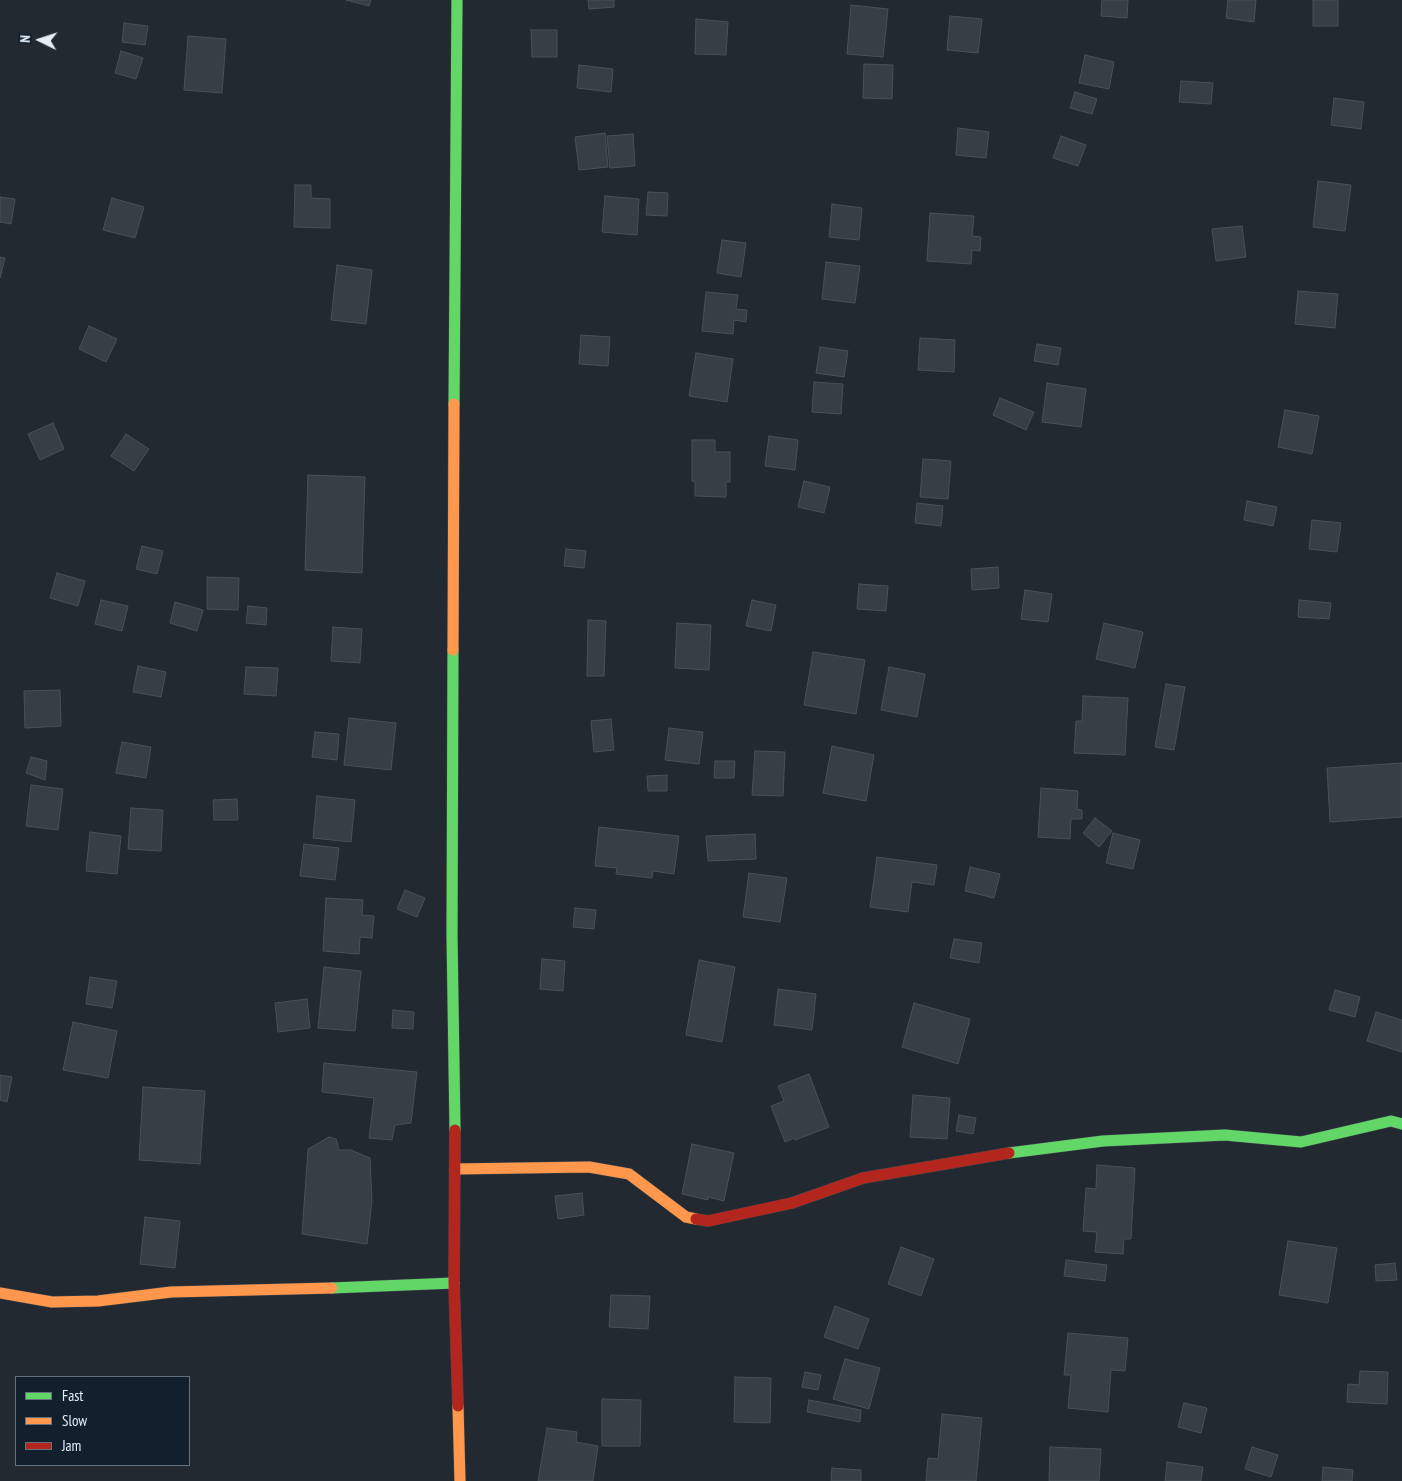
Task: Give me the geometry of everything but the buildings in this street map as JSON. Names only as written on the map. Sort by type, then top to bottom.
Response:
[{"type":"main road","points":[[457,0],[452,513],[452,944],[455,1169],[454,1283],[460,1481]]},
{"type":"main road","points":[[455,1169],[589,1167],[629,1174],[686,1217],[708,1221],[792,1203],[863,1178],[1024,1151],[1103,1141],[1225,1135],[1301,1142],[1391,1121],[1402,1124]]},
{"type":"main road","points":[[0,1292],[6,1295],[52,1302],[98,1301],[171,1292],[454,1283]]},
{"type":"traffic: fast","points":[[454,404],[457,0]]},
{"type":"traffic: fast","points":[[453,650],[452,935],[455,1130]]},
{"type":"traffic: fast","points":[[1009,1153],[1103,1141],[1225,1135],[1301,1142],[1391,1121],[1402,1124]]},
{"type":"traffic: fast","points":[[332,1288],[454,1283]]},
{"type":"traffic: slow","points":[[453,650],[454,404]]},
{"type":"traffic: slow","points":[[455,1169],[589,1167],[629,1174],[686,1217],[696,1219]]},
{"type":"traffic: slow","points":[[0,1293],[52,1302],[98,1301],[171,1292],[332,1288]]},
{"type":"traffic: slow","points":[[458,1406],[460,1481]]},
{"type":"traffic: jam","points":[[455,1130],[454,1283],[458,1406]]},
{"type":"traffic: jam","points":[[696,1219],[708,1221],[792,1203],[863,1178],[1009,1153]]}]
